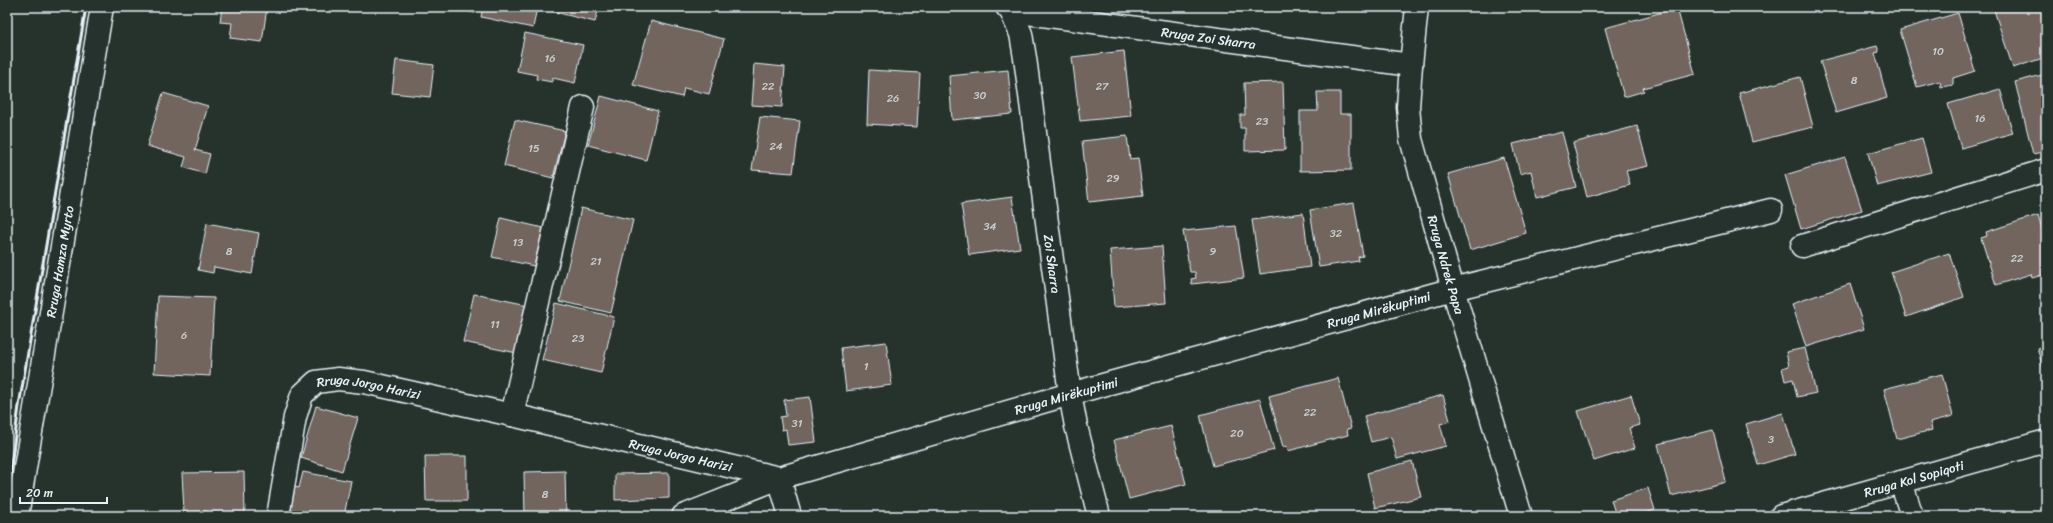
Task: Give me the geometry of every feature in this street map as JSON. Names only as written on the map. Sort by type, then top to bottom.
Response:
[{"type":"street","name":"Rruga Hamza Myrto","points":[[17,516],[102,7]]},
{"type":"street","name":"Rruga Ndrek Papa","points":[[1417,7],[1408,107],[1411,139],[1453,289],[1521,516]]},
{"type":"street","name":"Rruga Zoi Sharra","points":[[1009,9],[1411,65]]},
{"type":"street","name":"Zoi Sharra","points":[[1009,9],[1021,34],[1070,394],[1076,426],[1099,516]]},
{"type":"street","points":[[512,415],[583,107]]},
{"type":"street","points":[[1802,246],[2046,170]]},
{"type":"street","name":"Rruga Mirëkuptimi","points":[[683,516],[779,478],[1070,394],[1453,289],[1771,210]]},
{"type":"street","name":"Rruga Jorgo Harizi","points":[[278,516],[295,417],[302,396],[316,382],[338,379],[364,382],[512,415],[779,478]]},
{"type":"street","name":"Rruga Kol Sopiqoti","points":[[1781,516],[2046,441]]},
{"type":"street","points":[[779,478],[790,516]]},
{"type":"street","points":[[1901,482],[1912,516]]},
{"type":"building","points":[[222,7],[267,7],[262,42],[230,38],[232,23],[220,22]]},
{"type":"building","points":[[445,7],[476,7],[475,13]]},
{"type":"building","points":[[483,7],[537,7],[533,28],[481,17]]},
{"type":"building","points":[[548,7],[599,7],[595,22],[547,10]]},
{"type":"building","points":[[1993,7],[2046,7],[2046,57],[2013,68]]},
{"type":"building","points":[[1677,8],[1695,74],[1643,88],[1644,91],[1624,97],[1605,28]]},
{"type":"building","points":[[1958,13],[1975,71],[1953,78],[1953,85],[1941,87],[1940,81],[1917,87],[1900,30]]},
{"type":"building","points":[[651,21],[724,39],[709,94],[684,88],[682,97],[633,85]]},
{"type":"building","points":[[525,33],[583,45],[575,83],[553,78],[552,82],[536,79],[537,75],[517,71]]},
{"type":"building","points":[[1877,46],[1879,52],[1875,53],[1887,98],[1836,113],[1820,61]]},
{"type":"building","points":[[1124,51],[1131,116],[1080,121],[1072,57]]},
{"type":"building","points":[[396,60],[434,65],[430,97],[392,93]]},
{"type":"building","points":[[754,64],[785,67],[782,107],[751,105]]},
{"type":"building","points":[[869,70],[920,73],[917,127],[867,124]]},
{"type":"building","points":[[1008,70],[1012,114],[952,120],[949,76]]},
{"type":"building","points":[[2046,74],[2046,151],[2033,154],[2015,82]]},
{"type":"building","points":[[1800,77],[1813,127],[1752,142],[1739,93]]},
{"type":"building","points":[[1283,82],[1285,150],[1245,151],[1245,128],[1240,128],[1240,115],[1245,115],[1244,83]]},
{"type":"building","points":[[2000,89],[2013,133],[1961,148],[1948,104]]},
{"type":"building","points":[[1317,92],[1340,92],[1340,114],[1351,114],[1351,170],[1300,171],[1300,111],[1318,111]]},
{"type":"building","points":[[163,93],[208,106],[195,150],[210,154],[205,174],[183,167],[186,157],[147,146]]},
{"type":"building","points":[[601,96],[658,111],[646,160],[588,145]]},
{"type":"building","points":[[760,117],[800,121],[793,173],[752,170]]},
{"type":"building","points":[[515,120],[565,131],[553,178],[504,166]]},
{"type":"building","points":[[1637,126],[1648,166],[1626,171],[1630,185],[1587,197],[1573,143]]},
{"type":"building","points":[[1562,132],[1576,187],[1537,197],[1531,171],[1520,174],[1513,144]]},
{"type":"building","points":[[1127,136],[1130,159],[1138,158],[1143,196],[1089,202],[1082,141]]},
{"type":"building","points":[[1922,138],[1931,172],[1877,186],[1868,153]]},
{"type":"building","points":[[1845,157],[1862,210],[1801,229],[1785,175]]},
{"type":"building","points":[[1504,158],[1526,233],[1470,250],[1448,174]]},
{"type":"building","points":[[1012,197],[1020,248],[969,255],[961,204]]},
{"type":"building","points":[[1354,203],[1363,256],[1358,257],[1359,261],[1319,267],[1310,210]]},
{"type":"building","points":[[581,208],[633,220],[611,313],[560,301]]},
{"type":"building","points":[[1303,213],[1310,267],[1260,274],[1252,220]]},
{"type":"building","points":[[2038,215],[2046,242],[2046,274],[2032,278],[2031,274],[1996,285],[1981,238],[1987,236],[1986,232]]},
{"type":"building","points":[[501,218],[543,228],[534,266],[492,257]]},
{"type":"building","points":[[207,223],[259,233],[252,274],[214,267],[213,273],[198,270]]},
{"type":"building","points":[[1236,226],[1244,278],[1192,284],[1191,279],[1196,278],[1195,272],[1190,272],[1183,231]]},
{"type":"building","points":[[1162,246],[1166,303],[1114,307],[1110,250]]},
{"type":"building","points":[[1949,253],[1964,297],[1906,317],[1891,272]]},
{"type":"building","points":[[1850,284],[1864,329],[1806,347],[1792,304]]},
{"type":"building","points":[[474,294],[528,305],[517,353],[463,342]]},
{"type":"building","points":[[158,296],[214,298],[210,376],[154,373]]},
{"type":"building","points":[[556,303],[614,317],[601,373],[542,360]]},
{"type":"building","points":[[886,342],[892,385],[846,391],[841,348]]},
{"type":"building","points":[[2046,345],[2046,378],[2037,348]]},
{"type":"building","points":[[1805,348],[1816,393],[1797,397],[1793,379],[1785,381],[1782,368],[1789,366],[1786,352]]},
{"type":"building","points":[[1942,374],[1953,416],[1930,422],[1932,430],[1897,439],[1884,389]]},
{"type":"building","points":[[1338,378],[1351,428],[1347,429],[1348,435],[1288,451],[1287,446],[1283,447],[1269,396]]},
{"type":"building","points":[[1443,395],[1450,421],[1440,424],[1446,446],[1397,459],[1391,437],[1371,442],[1364,416]]},
{"type":"building","points":[[1631,395],[1640,425],[1629,428],[1635,448],[1594,461],[1578,411]]},
{"type":"building","points":[[810,397],[816,442],[788,445],[786,429],[782,430],[780,417],[786,416],[784,400]]},
{"type":"building","points":[[1260,399],[1274,450],[1213,466],[1200,415]]},
{"type":"building","points":[[316,406],[358,418],[342,471],[301,458]]},
{"type":"building","points":[[1783,413],[1795,454],[1758,465],[1746,424]]},
{"type":"building","points":[[1171,426],[1186,484],[1129,499],[1114,440]]},
{"type":"building","points":[[1713,430],[1726,482],[1671,496],[1658,444]]},
{"type":"building","points":[[425,456],[467,456],[467,501],[426,501]]},
{"type":"building","points":[[1412,461],[1421,497],[1375,508],[1367,473]]},
{"type":"building","points":[[565,471],[566,516],[525,516],[524,472]]},
{"type":"building","points":[[244,472],[245,516],[207,516],[207,511],[184,512],[182,473]]},
{"type":"building","points":[[303,472],[351,481],[344,516],[289,516],[295,487],[299,488]]},
{"type":"building","points":[[669,473],[669,498],[615,500],[615,474]]},
{"type":"building","points":[[1648,488],[1655,510],[1635,516],[1616,516],[1611,500]]},
{"type":"railway","points":[[7,495],[19,406],[86,7]]}]
